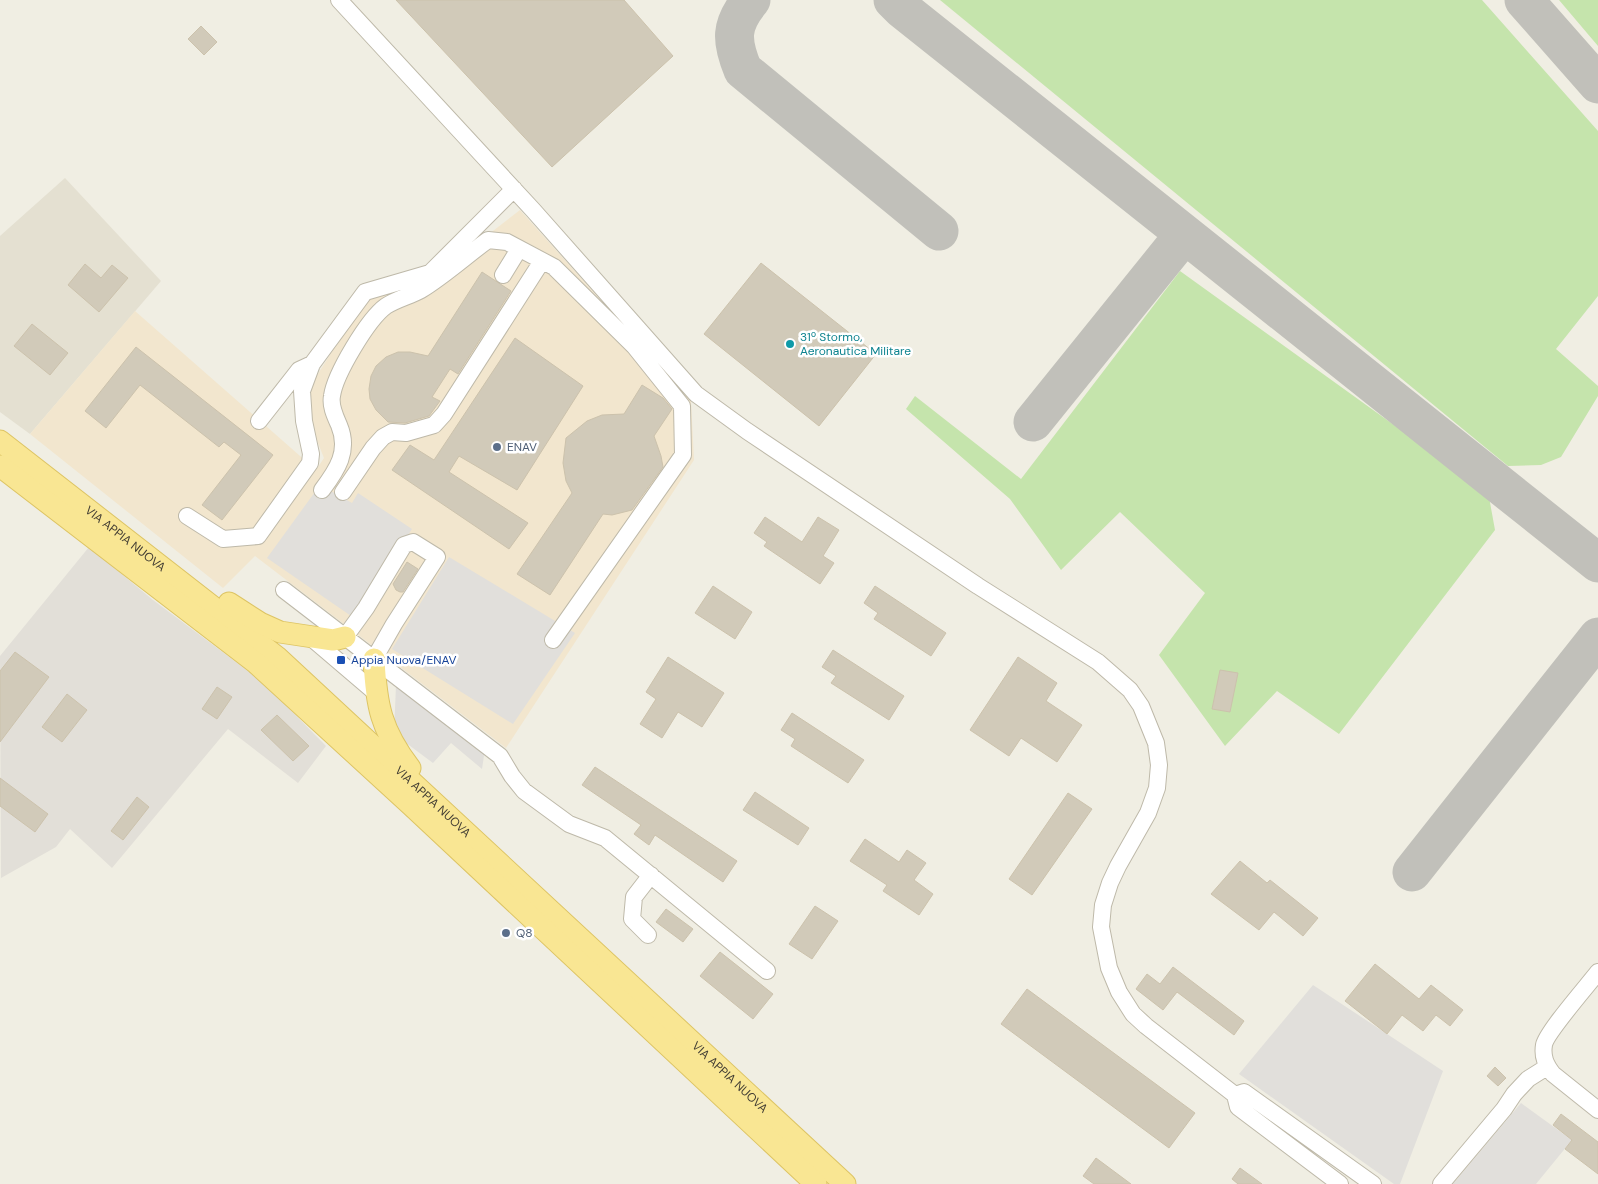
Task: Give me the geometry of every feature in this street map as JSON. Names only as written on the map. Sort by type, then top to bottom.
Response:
[{"type":"main road","name":"VIA APPIA NUOVA","points":[[0,441],[277,657],[845,1184]]},
{"type":"main road","name":"VIA APPIA NUOVA","points":[[0,466],[256,663],[816,1184]]},
{"type":"main road","points":[[147,554],[280,632],[333,640],[346,637]]},
{"type":"main road","points":[[374,658],[377,694],[384,725],[397,749],[416,776],[450,817]]},
{"type":"street","points":[[340,0],[514,189],[696,394],[746,431],[962,575],[1098,662],[1130,690],[1150,724],[1156,743],[1159,765],[1157,788],[1148,813],[1118,866],[1103,905],[1101,927],[1106,955],[1119,992],[1133,1014],[1153,1032],[1236,1095],[1238,1107],[1340,1184]]},
{"type":"street","points":[[187,516],[224,539],[258,536],[310,463],[311,454],[304,421],[302,391],[312,364],[365,292],[430,273],[514,189]]},
{"type":"street","points":[[322,490],[336,472],[344,453],[344,442],[334,415],[331,398],[336,380],[377,314],[387,306],[420,290],[488,240],[507,242],[554,267],[634,346],[682,406],[683,455],[553,640]]},
{"type":"street","points":[[503,275],[519,249]]},
{"type":"street","points":[[343,492],[383,437],[392,432],[406,433],[434,425],[444,414],[542,261]]},
{"type":"street","points":[[259,421],[299,370],[312,364]]},
{"type":"street","points":[[346,637],[404,545],[413,542],[437,557],[374,658]]},
{"type":"street","points":[[284,590],[500,756],[524,791],[569,824],[606,838],[767,971]]},
{"type":"street","points":[[309,636],[377,694]]},
{"type":"street","points":[[648,935],[632,919],[634,897],[651,875]]},
{"type":"street","points":[[1598,972],[1545,1040],[1543,1056],[1547,1067],[1553,1074],[1598,1110]]},
{"type":"street","points":[[1441,1184],[1504,1109],[1514,1094],[1528,1079],[1547,1067]]},
{"type":"street","points":[[1236,1095],[1244,1092],[1372,1184]]},
{"type":"shaded area","points":[[65,178],[161,281],[30,434],[0,412],[0,236]]},
{"type":"shaded area","name":"ENAV","points":[[520,210],[691,401],[694,460],[506,748],[255,556],[223,588],[30,434],[135,311],[316,470],[324,458],[308,418],[307,395],[316,377],[360,307],[375,295],[426,283]]},
{"type":"shaded area","points":[[320,485],[352,503],[358,493],[412,529],[354,618],[267,558]]},
{"type":"shaded area","points":[[89,547],[153,600],[264,683],[326,746],[298,783],[228,729],[112,868],[70,829],[56,847],[1,878],[0,656]]},
{"type":"shaded area","points":[[449,557],[575,633],[513,724],[392,649]]},
{"type":"shaded area","points":[[396,685],[485,749],[482,769],[451,743],[433,763],[394,734]]},
{"type":"shaded area","points":[[1313,985],[1443,1071],[1400,1184],[1394,1184],[1239,1074]]},
{"type":"shaded area","points":[[1521,1103],[1572,1140],[1536,1184],[1453,1184]]},
{"type":"green space","points":[[940,0],[1482,0],[1598,131],[1598,296],[1556,349],[1598,386],[1598,396],[1561,457],[1541,465],[1508,466]]},
{"type":"green space","points":[[1559,0],[1598,0],[1598,46]]},
{"type":"green space","points":[[1180,271],[1462,474],[1489,497],[1495,530],[1339,734],[1277,691],[1225,746],[1159,655],[1205,593],[1120,512],[1061,570],[1010,499],[906,409],[915,396],[1021,479]]},
{"type":"building","points":[[396,0],[624,0],[673,56],[552,167]]},
{"type":"building","points":[[201,26],[217,42],[204,55],[188,39]]},
{"type":"building","name":"31º Stormo, Aeronautica Militare","points":[[761,263],[876,354],[819,426],[704,334]]},
{"type":"building","points":[[85,264],[101,278],[112,265],[128,278],[99,312],[68,285]]},
{"type":"building","points":[[482,272],[511,291],[458,374],[450,369],[432,397],[440,401],[429,416],[405,423],[388,422],[376,410],[370,399],[371,376],[376,366],[386,357],[398,352],[410,352],[428,356]]},
{"type":"building","points":[[32,324],[68,353],[50,375],[14,346]]},
{"type":"building","points":[[515,338],[583,386],[517,490],[459,456],[449,472],[528,523],[509,549],[392,470],[410,445],[434,460]]},
{"type":"building","points":[[136,347],[273,455],[222,520],[202,505],[241,455],[224,442],[219,447],[140,385],[106,428],[85,411]]},
{"type":"building","points":[[642,385],[663,398],[672,409],[654,436],[663,467],[632,510],[612,515],[603,514],[550,595],[517,574],[572,493],[566,481],[563,463],[566,438],[587,421],[602,415],[624,414]]},
{"type":"building","points":[[765,517],[802,542],[818,517],[839,530],[823,556],[834,563],[820,584],[764,546],[767,542],[754,533]]},
{"type":"building","points":[[407,562],[418,569],[403,592],[400,592],[396,590],[393,584]]},
{"type":"building","points":[[713,586],[752,612],[735,639],[695,613]]},
{"type":"building","points":[[875,586],[946,633],[931,656],[874,619],[878,613],[864,603]]},
{"type":"building","points":[[833,650],[904,696],[889,720],[831,683],[836,676],[822,667]]},
{"type":"building","points":[[15,652],[49,677],[0,742],[0,671]]},
{"type":"building","points":[[668,657],[724,693],[702,727],[678,712],[662,738],[640,724],[656,699],[646,692]]},
{"type":"building","points":[[1018,657],[1057,683],[1046,701],[1082,725],[1057,762],[1021,738],[1009,756],[970,730]]},
{"type":"building","points":[[1220,670],[1238,673],[1230,712],[1212,709]]},
{"type":"building","points":[[217,687],[232,697],[217,719],[202,709]]},
{"type":"building","points":[[67,694],[87,710],[62,742],[42,727]]},
{"type":"building","points":[[792,713],[864,760],[848,783],[791,746],[795,739],[781,730]]},
{"type":"building","points":[[277,715],[309,746],[293,761],[261,730]]},
{"type":"building","points":[[595,767],[737,861],[723,882],[655,835],[649,845],[634,834],[641,825],[582,785]]},
{"type":"building","points":[[0,778],[48,814],[35,832],[0,806]]},
{"type":"building","points":[[755,792],[809,828],[798,845],[743,810]]},
{"type":"building","points":[[1068,793],[1092,809],[1032,895],[1009,879]]},
{"type":"building","points":[[137,797],[149,807],[123,840],[111,831]]},
{"type":"building","points":[[865,839],[899,862],[907,850],[926,863],[914,880],[933,894],[919,915],[883,891],[887,885],[850,861]]},
{"type":"building","points":[[1240,861],[1267,883],[1270,880],[1318,918],[1303,936],[1274,912],[1259,930],[1211,894]]},
{"type":"building","points":[[815,906],[838,921],[812,959],[789,944]]},
{"type":"building","points":[[666,909],[693,929],[683,942],[656,922]]},
{"type":"building","points":[[720,952],[773,994],[753,1019],[700,976]]},
{"type":"building","points":[[1375,964],[1419,999],[1431,985],[1463,1010],[1450,1026],[1436,1015],[1423,1031],[1402,1015],[1387,1034],[1345,1001]]},
{"type":"building","points":[[1173,967],[1244,1021],[1234,1035],[1177,992],[1163,1010],[1136,989],[1147,974],[1160,984]]},
{"type":"building","points":[[1027,989],[1195,1113],[1169,1148],[1001,1024]]},
{"type":"building","points":[[1495,1067],[1506,1078],[1498,1086],[1487,1076]]},
{"type":"building","points":[[1561,1114],[1598,1142],[1598,1174],[1565,1149],[1572,1140],[1553,1125]]},
{"type":"building","points":[[1096,1158],[1131,1184],[1094,1184],[1083,1176]]},
{"type":"building","points":[[1240,1168],[1262,1184],[1238,1184],[1232,1179]]},
{"type":"taxiway","points":[[751,0],[739,17],[736,25],[736,50],[743,70],[939,231]]},
{"type":"taxiway","points":[[893,0],[1598,563]]},
{"type":"taxiway","points":[[1524,0],[1598,84]]},
{"type":"taxiway","points":[[1033,422],[1179,241],[1193,242]]},
{"type":"taxiway","points":[[1412,872],[1598,637]]},
{"type":"place","name":"31º Stormo, Aeronautica Militare","points":[[790,344]]},
{"type":"place","name":"ENAV","points":[[497,447]]},
{"type":"place","name":"Appia Nuova/ENAV","points":[[341,660]]},
{"type":"place","name":"Q8","points":[[506,933]]}]
